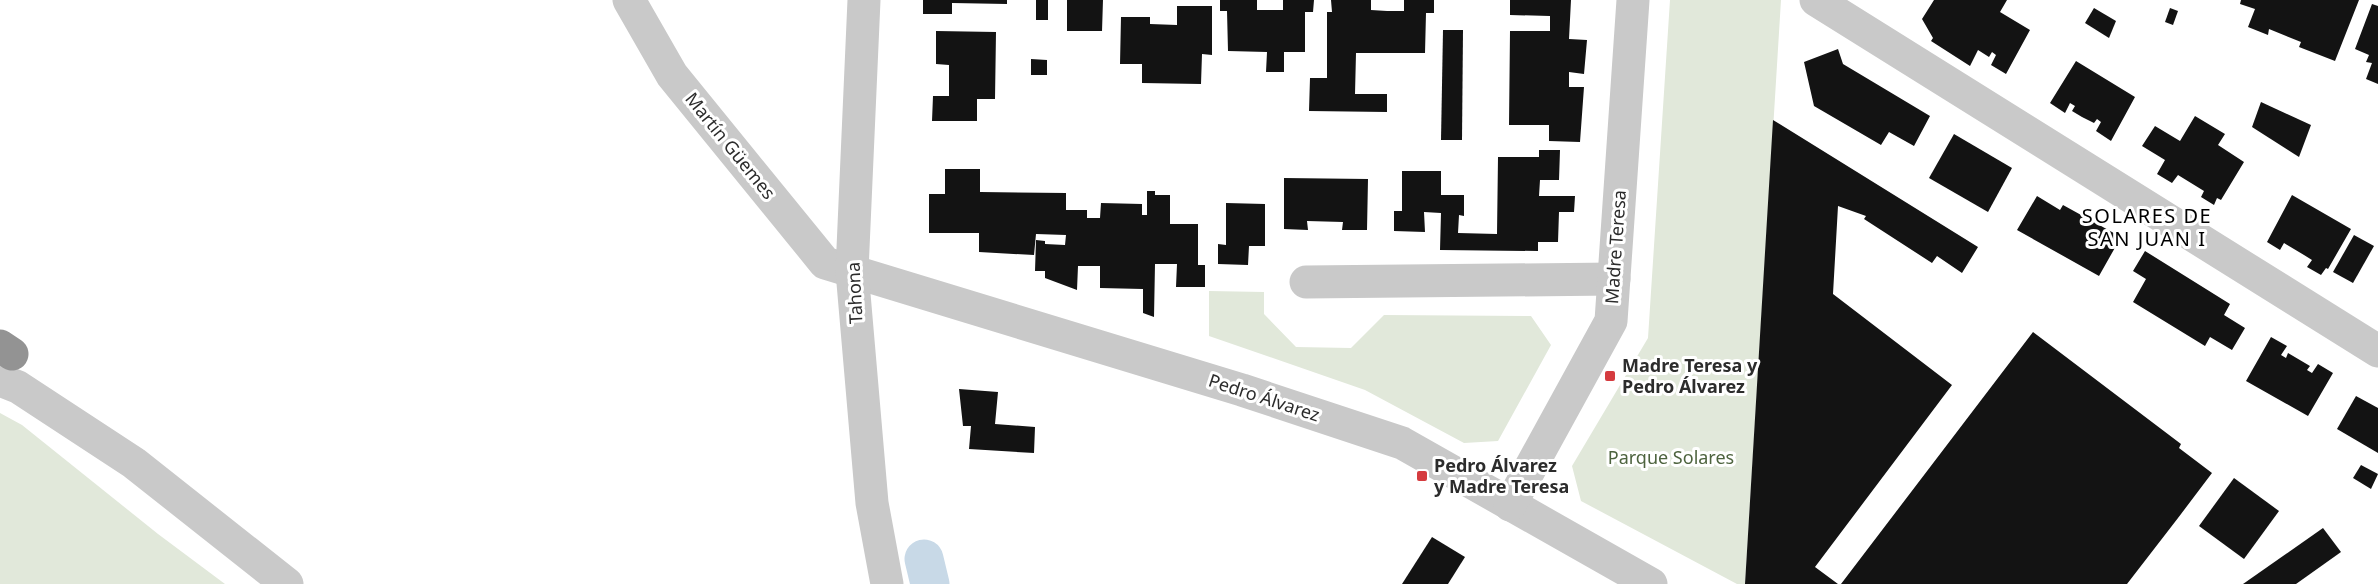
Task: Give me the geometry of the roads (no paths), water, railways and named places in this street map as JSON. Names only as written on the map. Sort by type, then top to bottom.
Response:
[{"type":"street","name":"Martín Güemes","points":[[629,0],[672,75],[810,245],[825,263],[852,271]]},
{"type":"street","name":"Tahona","points":[[864,0],[852,271],[872,503],[887,584]]},
{"type":"street","name":"Madre Teresa","points":[[1510,505],[1611,321],[1633,0]]},
{"type":"street","points":[[1816,0],[2378,351]]},
{"type":"street","name":"Pedro Álvarez","points":[[852,271],[1242,390],[1402,443],[1651,584]]},
{"type":"street","points":[[1306,282],[1614,279]]},
{"type":"street","points":[[3,355],[134,463],[287,584]]},
{"type":"waterway","points":[[924,559],[930,584]]},
{"type":"place","name":"Madre Teresa y Pedro Álvarez","points":[[1610,376]]},
{"type":"place","name":"Pedro Álvarez y Madre Teresa","points":[[1422,476]]},
{"type":"district","name":"SOLARES DE SAN JUAN I","points":[[2147,228]]},
{"type":"park label","name":"Parque Solares","points":[[1671,458]]}]
